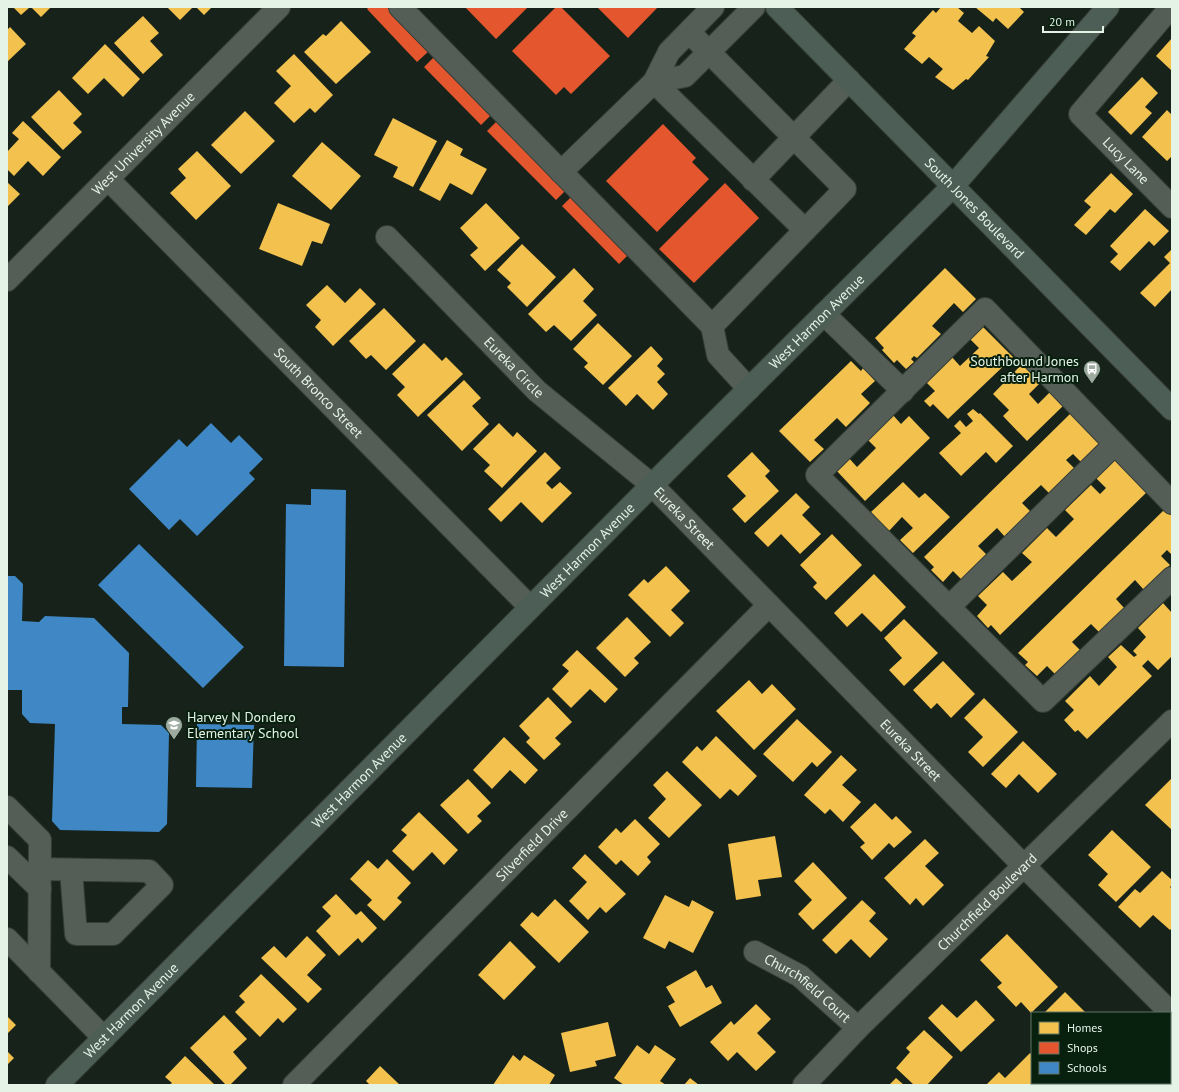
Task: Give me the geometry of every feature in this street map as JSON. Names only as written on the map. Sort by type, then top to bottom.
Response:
[{"type":"main road","name":"South Jones Boulevard","points":[[777,7],[1172,409]]},
{"type":"main road","name":"West Harmon Avenue","points":[[57,1085],[530,607],[953,186],[1108,7]]},
{"type":"street","name":"West University Avenue","points":[[7,280],[279,7]]},
{"type":"street","points":[[400,7],[712,326],[718,355],[749,389]]},
{"type":"street","points":[[561,172],[654,82],[669,52],[713,7]]},
{"type":"street","points":[[654,82],[685,76],[754,7]]},
{"type":"street","name":"Lucy Lane","points":[[1171,7],[1080,114],[1172,207]]},
{"type":"street","points":[[689,32],[846,189],[712,326]]},
{"type":"street","points":[[753,180],[849,80]]},
{"type":"street","points":[[654,82],[805,230]]},
{"type":"street","name":"South Bronco Street","points":[[108,179],[530,607]]},
{"type":"street","name":"Eureka Circle","points":[[387,237],[537,391],[652,485]]},
{"type":"street","points":[[1172,503],[985,309],[818,475],[1043,701],[1172,578]]},
{"type":"street","points":[[824,314],[903,391]]},
{"type":"street","points":[[949,607],[1115,444]]},
{"type":"street","name":"Eureka Street","points":[[652,485],[1024,866],[1170,1012]]},
{"type":"street","name":"Silverfield Drive","points":[[294,1085],[769,605]]},
{"type":"street","name":"Churchfield Boulevard","points":[[804,1085],[858,1028],[1172,721]]},
{"type":"street","points":[[7,807],[40,840],[39,972]]},
{"type":"street","points":[[7,857],[40,879],[71,870]]},
{"type":"street","points":[[7,939],[104,1038]]},
{"type":"street","name":"Churchfield Court","points":[[755,952],[800,976],[858,1028]]},
{"type":"building: Homes","points":[[13,7],[30,7],[21,15]]},
{"type":"building: Homes","points":[[31,7],[51,7],[41,17]]},
{"type":"building: Homes","points":[[167,7],[193,7],[180,20]]},
{"type":"building: Homes","points":[[196,7],[212,7],[204,15]]},
{"type":"building: Homes","points":[[941,7],[957,7],[964,13],[958,21],[972,33],[979,26],[995,41],[986,56],[989,57],[968,80],[966,79],[953,90],[935,77],[943,69],[929,57],[922,64],[904,49],[916,36],[912,33],[933,10],[936,13]]},
{"type":"building: Homes","points":[[975,7],[1019,7],[1024,12],[1008,29],[996,18],[993,22]]},
{"type":"building: Homes","points":[[143,16],[159,33],[150,41],[163,55],[143,74],[114,43]]},
{"type":"building: Homes","points":[[341,21],[371,52],[336,84],[304,52],[323,34],[326,36]]},
{"type":"building: Homes","points":[[10,27],[26,44],[7,62],[7,30]]},
{"type":"building: Homes","points":[[1172,38],[1172,71],[1156,56]]},
{"type":"building: Homes","points":[[105,44],[140,79],[123,97],[104,78],[88,94],[72,78]]},
{"type":"building: Homes","points":[[294,54],[333,95],[315,113],[310,108],[294,123],[274,103],[291,86],[276,71]]},
{"type":"building: Homes","points":[[1142,77],[1158,93],[1145,107],[1152,113],[1131,135],[1108,112]]},
{"type":"building: Homes","points":[[59,90],[82,114],[73,123],[82,132],[63,150],[31,117]]},
{"type":"building: Homes","points":[[1167,110],[1172,115],[1172,156],[1167,161],[1142,137]]},
{"type":"building: Homes","points":[[245,111],[275,141],[241,174],[211,145]]},
{"type":"building: Homes","points":[[393,118],[437,141],[413,187],[393,177],[398,167],[374,155]]},
{"type":"building: Homes","points":[[23,121],[61,157],[43,176],[28,161],[14,176],[7,169],[7,152],[19,139],[12,133]]},
{"type":"building: Homes","points":[[447,140],[463,149],[460,155],[487,169],[472,195],[450,183],[440,201],[419,190]]},
{"type":"building: Homes","points":[[322,142],[361,176],[331,210],[292,176]]},
{"type":"building: Homes","points":[[197,151],[231,186],[196,220],[170,193],[186,178],[178,169]]},
{"type":"building: Homes","points":[[1111,173],[1133,194],[1115,213],[1110,209],[1086,235],[1074,225],[1091,207],[1084,201]]},
{"type":"building: Homes","points":[[7,182],[20,194],[7,207]]},
{"type":"building: Homes","points":[[278,203],[330,224],[322,244],[312,241],[302,266],[259,249]]},
{"type":"building: Homes","points":[[486,203],[520,238],[485,271],[470,255],[478,248],[460,228]]},
{"type":"building: Homes","points":[[1145,209],[1169,231],[1154,246],[1149,241],[1120,271],[1110,262],[1118,254],[1110,246]]},
{"type":"building: Homes","points":[[522,244],[556,277],[527,307],[507,287],[511,283],[497,270]]},
{"type":"building: Homes","points":[[1172,249],[1172,289],[1155,307],[1140,293],[1170,263],[1164,257]]},
{"type":"building: Homes","points":[[574,268],[594,289],[583,301],[597,315],[571,341],[554,325],[546,332],[528,314]]},
{"type":"building: Homes","points":[[945,268],[976,299],[963,312],[954,303],[932,326],[941,334],[917,358],[914,356],[911,359],[914,362],[906,369],[897,360],[894,363],[882,350],[884,348],[875,338]]},
{"type":"building: Homes","points":[[327,285],[345,303],[360,288],[376,304],[333,346],[315,327],[321,320],[306,305]]},
{"type":"building: Homes","points":[[384,308],[416,341],[386,370],[371,355],[366,359],[349,341]]},
{"type":"building: Homes","points":[[598,323],[632,356],[603,385],[584,367],[588,363],[573,349]]},
{"type":"building: Homes","points":[[982,326],[1013,357],[948,419],[933,404],[930,407],[924,401],[935,391],[925,381],[951,356],[960,366],[979,348],[969,338]]},
{"type":"building: Homes","points":[[424,343],[442,361],[446,357],[463,374],[418,417],[397,395],[405,387],[392,374]]},
{"type":"building: Homes","points":[[651,346],[663,359],[657,366],[665,374],[657,382],[668,394],[653,410],[637,394],[626,406],[608,388]]},
{"type":"building: Homes","points":[[851,361],[861,371],[863,368],[875,381],[861,394],[870,403],[846,427],[837,418],[814,440],[824,449],[810,462],[779,431]]},
{"type":"building: Homes","points":[[1024,362],[1042,381],[1029,394],[1038,404],[1051,391],[1064,405],[1027,441],[1003,416],[1009,410],[993,394]]},
{"type":"building: Homes","points":[[464,380],[481,398],[472,406],[489,424],[462,451],[427,415]]},
{"type":"building: Homes","points":[[973,409],[979,414],[980,413],[1013,446],[996,463],[986,452],[961,476],[939,453],[961,433],[954,426],[960,420],[966,427],[973,421],[967,414]]},
{"type":"building: Homes","points":[[1071,413],[1102,445],[1083,464],[1073,454],[1066,460],[1076,470],[1051,495],[1041,485],[1022,503],[1032,513],[1006,538],[997,528],[978,546],[988,556],[963,581],[953,571],[943,582],[931,570],[934,567],[924,557]]},
{"type":"building: Homes","points":[[892,414],[901,424],[909,416],[930,438],[865,501],[835,469],[848,457],[857,467],[876,448],[867,439]]},
{"type":"building: Homes","points":[[499,423],[513,437],[517,432],[537,451],[502,488],[484,471],[490,465],[473,449]]},
{"type":"building: Homes","points":[[545,452],[561,468],[546,483],[552,489],[560,482],[572,493],[542,523],[521,502],[501,522],[488,509]]},
{"type":"building: Homes","points":[[752,452],[770,471],[765,476],[779,491],[745,523],[732,509],[746,496],[727,476]]},
{"type":"building: Homes","points":[[1116,459],[1148,491],[1000,635],[991,625],[988,628],[977,616],[987,605],[978,596],[1003,572],[1012,581],[1032,562],[1022,553],[1047,528],[1056,537],[1074,519],[1065,510],[1091,485],[1100,494],[1106,488],[1096,478]]},
{"type":"building: Homes","points":[[903,482],[919,498],[925,493],[950,517],[913,553],[900,540],[913,528],[902,517],[889,531],[871,512]]},
{"type":"building: Homes","points":[[796,493],[810,507],[802,515],[821,534],[800,554],[781,534],[768,547],[754,533]]},
{"type":"building: Homes","points":[[1165,509],[1172,516],[1172,555],[1167,550],[1161,556],[1170,565],[1144,590],[1135,580],[1116,599],[1125,609],[1100,633],[1091,624],[1072,642],[1081,651],[1057,676],[1047,666],[1037,676],[1025,665],[1028,662],[1018,653]]},
{"type":"building: Homes","points":[[832,534],[862,565],[826,600],[813,587],[817,583],[800,565]]},
{"type":"building: Homes","points":[[666,566],[690,591],[671,610],[684,623],[670,637],[628,595],[644,579],[648,583]]},
{"type":"building: Homes","points":[[874,574],[906,607],[881,632],[862,613],[847,627],[834,613]]},
{"type":"building: Homes","points":[[1163,603],[1172,613],[1172,656],[1158,670],[1148,660],[1142,666],[1152,676],[1087,739],[1078,730],[1075,732],[1064,720],[1074,710],[1065,701],[1090,676],[1099,686],[1117,667],[1108,657],[1121,645],[1134,657],[1137,655],[1133,651],[1146,637],[1138,628]]},
{"type":"building: Homes","points":[[627,617],[651,642],[634,658],[639,663],[625,677],[596,648]]},
{"type":"building: Homes","points":[[904,619],[938,653],[904,686],[889,670],[902,658],[884,638]]},
{"type":"building: Homes","points":[[577,650],[618,689],[605,703],[590,689],[571,708],[552,689],[569,671],[562,665]]},
{"type":"building: Homes","points":[[943,661],[975,694],[951,718],[937,703],[931,709],[913,690]]},
{"type":"building: Homes","points":[[749,680],[762,694],[772,684],[796,709],[754,750],[716,711]]},
{"type":"building: Homes","points":[[548,697],[572,722],[555,738],[561,744],[544,760],[526,742],[530,738],[519,726]]},
{"type":"building: Homes","points":[[984,698],[1018,732],[983,767],[968,752],[983,737],[964,718]]},
{"type":"building: Homes","points":[[797,719],[832,752],[817,767],[812,762],[793,782],[763,754]]},
{"type":"building: Homes","points":[[716,736],[757,776],[738,796],[730,789],[720,799],[682,762],[697,746],[702,751]]},
{"type":"building: Homes","points":[[504,737],[538,770],[525,784],[510,770],[492,789],[473,770]]},
{"type":"building: Homes","points":[[1023,741],[1057,774],[1038,793],[1019,774],[1006,788],[991,774]]},
{"type":"building: Homes","points":[[841,755],[857,770],[842,785],[861,802],[843,822],[830,809],[825,814],[804,795]]},
{"type":"building: Homes","points":[[667,771],[702,805],[669,838],[648,818],[666,799],[653,785]]},
{"type":"building: Homes","points":[[1172,778],[1172,830],[1145,805]]},
{"type":"building: Homes","points":[[468,779],[491,803],[477,816],[482,821],[468,834],[440,805]]},
{"type":"building: Homes","points":[[875,803],[892,820],[896,816],[912,832],[894,848],[889,843],[872,860],[860,847],[865,843],[850,827]]},
{"type":"building: Homes","points":[[419,812],[458,850],[444,865],[432,852],[413,871],[392,851],[407,835],[401,830]]},
{"type":"building: Homes","points":[[635,819],[660,844],[647,857],[651,862],[638,876],[621,860],[616,865],[598,847],[616,828],[621,833]]},
{"type":"building: Homes","points":[[1112,830],[1151,867],[1116,902],[1098,885],[1108,874],[1088,855]]},
{"type":"building: Homes","points":[[775,836],[782,877],[758,880],[761,896],[736,900],[728,844]]},
{"type":"building: Homes","points":[[925,839],[939,853],[925,866],[944,885],[923,906],[916,898],[910,905],[884,878]]},
{"type":"building: Homes","points":[[585,854],[626,894],[606,913],[600,907],[588,920],[569,901],[587,882],[572,868]]},
{"type":"building: Homes","points":[[387,859],[411,883],[397,898],[402,902],[384,921],[367,905],[372,900],[350,879],[368,860],[378,869]]},
{"type":"building: Homes","points":[[813,862],[847,898],[813,930],[798,914],[812,900],[794,881]]},
{"type":"building: Homes","points":[[1162,871],[1172,880],[1172,885],[1170,887],[1172,889],[1172,928],[1170,930],[1153,915],[1140,928],[1118,907],[1135,889],[1140,893]]},
{"type":"building: Homes","points":[[336,894],[356,915],[361,911],[377,928],[362,943],[358,938],[339,956],[316,931],[331,916],[322,907]]},
{"type":"building: Homes","points":[[665,895],[689,907],[692,900],[714,912],[693,953],[669,941],[665,949],[643,938]]},
{"type":"building: Homes","points":[[555,899],[589,932],[559,963],[520,925],[532,912],[538,917]]},
{"type":"building: Homes","points":[[862,900],[876,913],[869,921],[888,939],[870,958],[851,939],[836,954],[822,940]]},
{"type":"building: Homes","points":[[1007,934],[1058,987],[1031,1013],[1021,1002],[1016,1007],[997,987],[1002,983],[980,960]]},
{"type":"building: Homes","points":[[307,936],[326,955],[307,975],[322,989],[308,1003],[261,958],[274,946],[286,958]]},
{"type":"building: Homes","points":[[510,941],[536,967],[504,1000],[478,975]]},
{"type":"building: Homes","points":[[696,970],[706,988],[712,985],[722,1003],[680,1027],[668,1006],[675,1002],[666,987]]},
{"type":"building: Homes","points":[[261,974],[297,1009],[283,1023],[278,1018],[260,1037],[235,1012],[245,1002],[239,996]]},
{"type":"building: Homes","points":[[1065,992],[1085,1012],[1045,1012]]},
{"type":"building: Homes","points":[[976,1000],[995,1020],[961,1052],[928,1018],[942,1004],[957,1018]]},
{"type":"building: Homes","points":[[756,1004],[771,1019],[757,1033],[776,1052],[756,1071],[737,1052],[728,1061],[710,1042],[731,1021],[734,1025]]},
{"type":"building: Homes","points":[[224,1015],[247,1039],[233,1052],[247,1068],[230,1085],[226,1085],[190,1048]]},
{"type":"building: Homes","points":[[7,1016],[16,1025],[7,1034]]},
{"type":"building: Homes","points":[[608,1022],[616,1056],[595,1061],[597,1066],[570,1072],[561,1033]]},
{"type":"building: Homes","points":[[924,1030],[953,1057],[927,1085],[914,1085],[896,1068],[910,1052],[906,1048]]},
{"type":"building: Homes","points":[[637,1045],[649,1054],[655,1045],[676,1059],[660,1081],[666,1085],[624,1085],[614,1078]]},
{"type":"building: Homes","points":[[7,1051],[14,1058],[7,1065]]},
{"type":"building: Homes","points":[[1030,1053],[1031,1084],[1062,1085],[987,1084],[999,1072],[1005,1078]]},
{"type":"building: Homes","points":[[513,1055],[520,1061],[524,1055],[555,1075],[549,1085],[493,1085]]},
{"type":"building: Homes","points":[[185,1056],[215,1085],[169,1085],[172,1083],[165,1077]]},
{"type":"building: Homes","points":[[380,1066],[400,1085],[370,1085],[366,1081]]},
{"type":"building: Homes","points":[[690,1078],[699,1085],[684,1085]]},
{"type":"building: Homes","points":[[896,1078],[904,1085],[889,1085]]},
{"type":"building: Shops","points":[[369,7],[387,7],[429,51],[417,62],[367,9]]},
{"type":"building: Shops","points":[[465,7],[528,7],[496,39]]},
{"type":"building: Shops","points":[[556,7],[561,7],[610,56],[571,94],[564,87],[556,95],[512,51]]},
{"type":"building: Shops","points":[[597,7],[658,7],[628,38]]},
{"type":"building: Shops","points":[[435,56],[492,114],[481,125],[424,67]]},
{"type":"building: Shops","points":[[498,120],[567,189],[556,200],[487,131]]},
{"type":"building: Shops","points":[[663,124],[696,158],[692,162],[709,179],[657,232],[606,181]]},
{"type":"building: Shops","points":[[725,183],[759,218],[694,283],[659,249]]},
{"type":"building: Shops","points":[[573,195],[630,253],[619,264],[562,206]]},
{"type":"building: Schools","points":[[211,423],[231,443],[239,435],[263,459],[249,473],[255,479],[197,536],[180,519],[169,530],[129,489],[179,439],[187,447]]},
{"type":"building: Schools","points":[[311,489],[346,490],[344,667],[284,666],[286,504],[311,505]]},
{"type":"building: Schools","points":[[139,544],[244,647],[203,688],[98,585]]},
{"type":"building: Schools","points":[[7,576],[15,576],[23,584],[22,621],[39,622],[45,616],[94,618],[129,653],[128,707],[122,707],[122,724],[161,725],[169,733],[167,824],[159,832],[60,830],[52,821],[55,724],[30,723],[22,714],[22,690],[7,690]]},
{"type":"building: Schools","points":[[197,724],[254,725],[252,788],[196,787]]},
{"type":"place","name":"Southbound Jones after Harmon","points":[[1092,384]]},
{"type":"place","name":"Harvey N Dondero Elementary School","points":[[174,740]]}]
